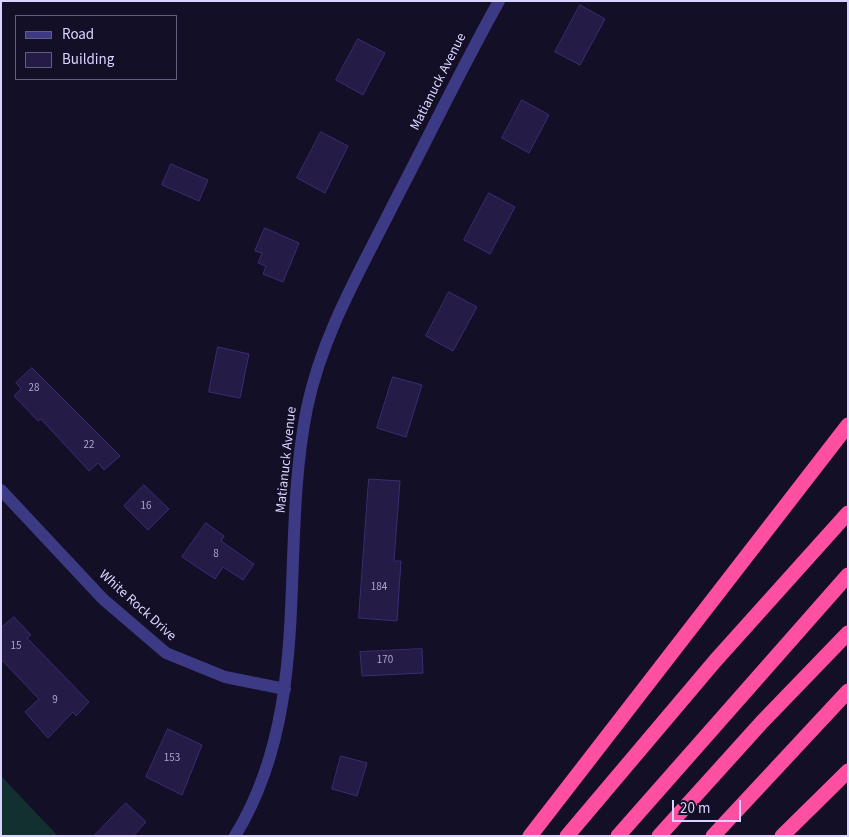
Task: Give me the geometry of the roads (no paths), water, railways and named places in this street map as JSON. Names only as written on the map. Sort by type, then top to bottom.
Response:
[{"type":"highway","points":[[530,836],[848,425]]},
{"type":"highway","points":[[566,836],[715,660],[848,513]]},
{"type":"highway","points":[[618,836],[848,575]]},
{"type":"highway","points":[[659,836],[756,729],[848,633]]},
{"type":"highway","points":[[713,836],[848,691]]},
{"type":"highway","points":[[782,836],[848,771]]},
{"type":"street","name":"Matianuck Avenue","points":[[236,836],[257,796],[267,770],[276,741],[285,689],[289,651],[299,462],[307,407],[314,377],[335,323],[360,272],[500,1]]},
{"type":"street","name":"White Rock Drive","points":[[1,490],[103,598],[166,653],[225,677],[285,689]]}]
